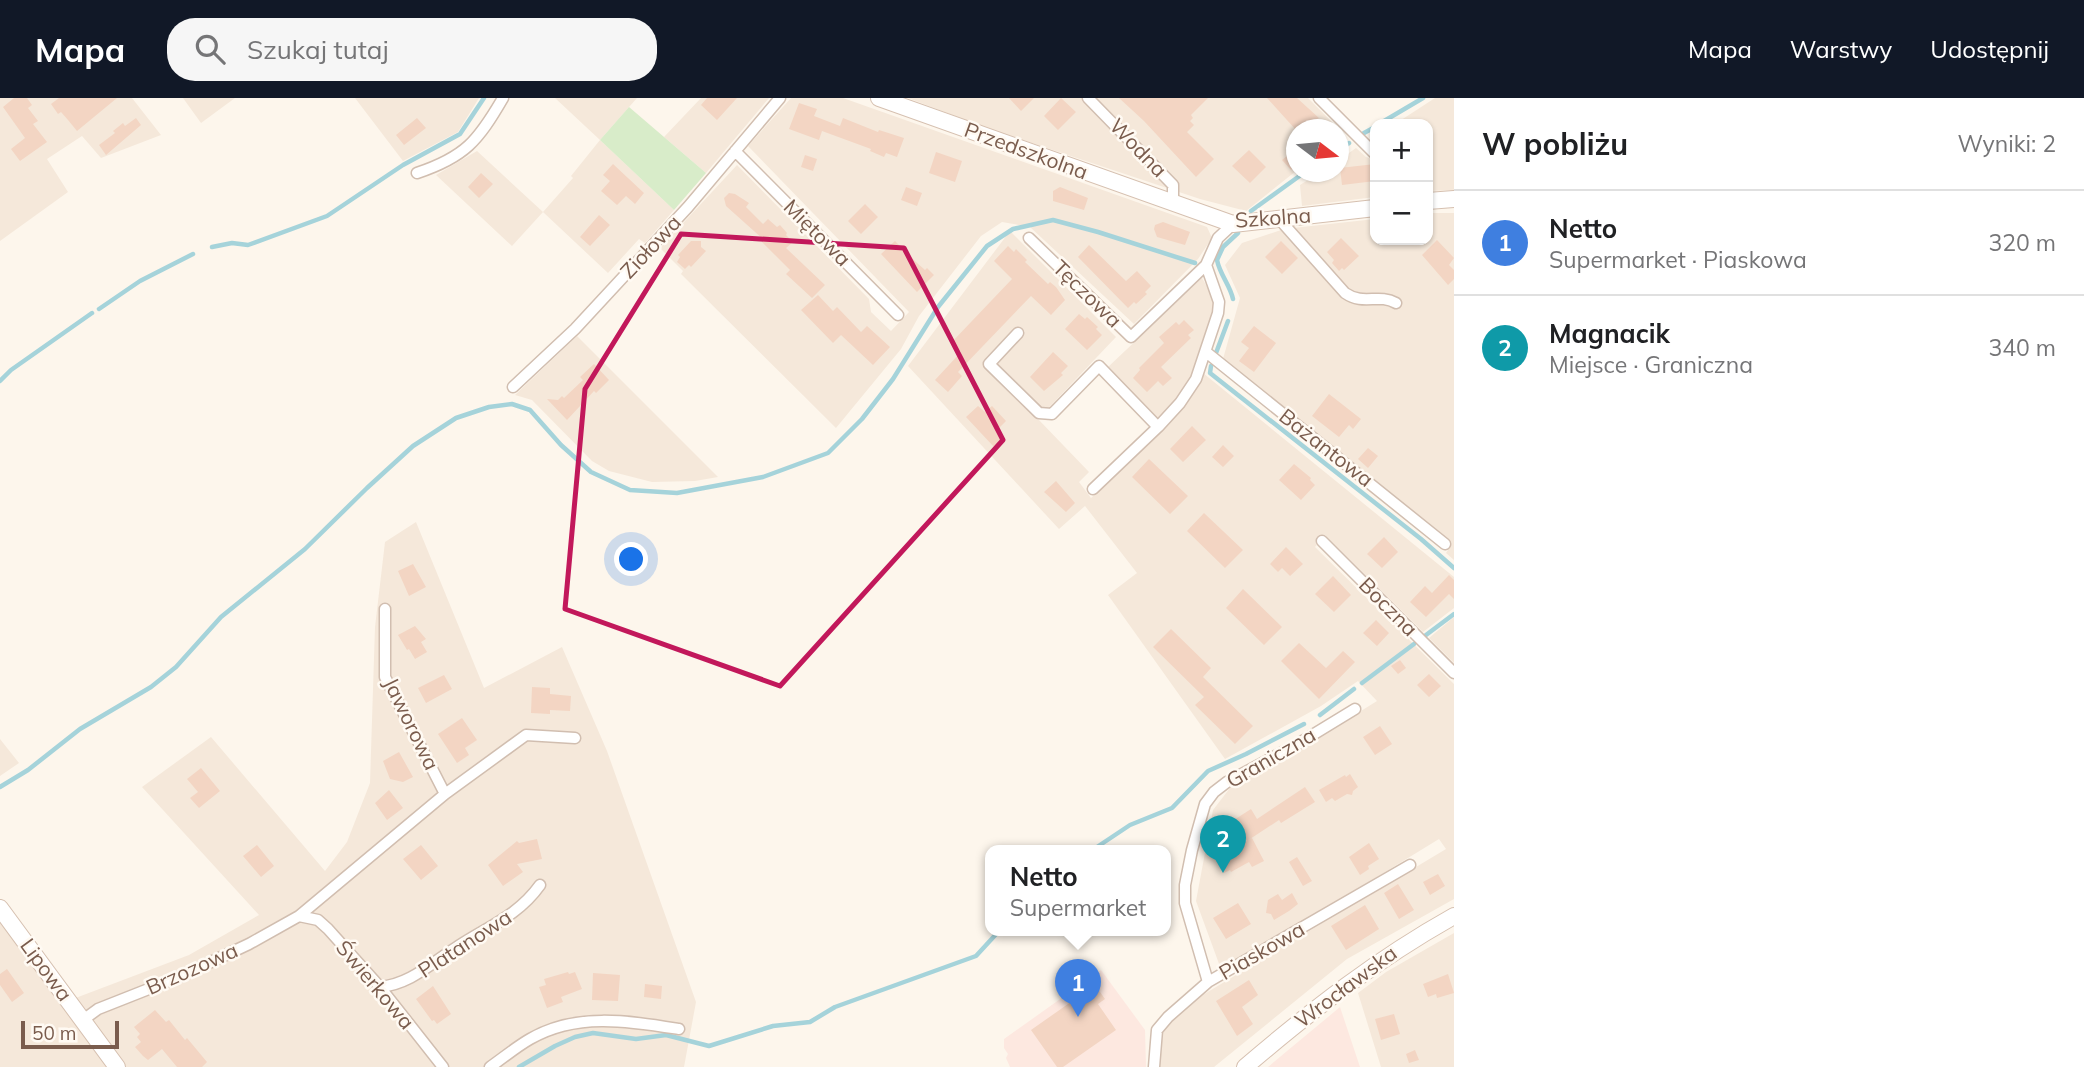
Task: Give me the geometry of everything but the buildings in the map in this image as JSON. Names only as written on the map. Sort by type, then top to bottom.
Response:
[{"type":"street","points":[[417,173],[458,156],[471,145],[503,98]]},
{"type":"street","name":"Ziołowa","points":[[513,387],[575,330],[688,207],[780,98]]},
{"type":"street","name":"Przedszkolna","points":[[878,98],[1173,204]]},
{"type":"street","name":"Wodna","points":[[1088,98],[1173,185],[1173,204]]},
{"type":"street","points":[[1319,98],[1370,149]]},
{"type":"street","name":"Miętowa","points":[[735,151],[898,315]]},
{"type":"street","points":[[1433,201],[1454,199]]},
{"type":"street","name":"Szkolna","points":[[1173,204],[1233,224],[1370,209]]},
{"type":"street","points":[[1280,220],[1345,293],[1359,300],[1386,299],[1396,303]]},
{"type":"street","points":[[1093,489],[1158,427],[1180,403],[1196,379],[1218,313],[1219,302],[1206,265],[1218,238],[1233,224]]},
{"type":"street","name":"Tęczowa","points":[[1029,238],[1131,337],[1206,265]]},
{"type":"street","points":[[1018,333],[989,364],[1039,413],[1052,414],[1099,366],[1158,427]]},
{"type":"street","name":"Bażantowa","points":[[1206,352],[1445,544]]},
{"type":"street","name":"Boczna","points":[[1322,541],[1454,673]]},
{"type":"street","name":"Jaworowa","points":[[384,609],[385,677],[445,794]]},
{"type":"street","name":"Graniczna","points":[[1209,982],[1185,903],[1185,885],[1192,850],[1205,804],[1214,792],[1227,782],[1355,709]]},
{"type":"street","name":"Jaworowa","points":[[299,915],[445,794],[526,735],[575,738]]},
{"type":"street","name":"Piaskowa","points":[[1154,1067],[1157,1030],[1209,982],[1410,865]]},
{"type":"street","name":"Platanowa","points":[[380,987],[411,979],[458,946],[508,918],[524,905],[540,885]]},
{"type":"street","name":"Lipowa","points":[[0,908],[117,1067]]},
{"type":"street","name":"Świerkowa","points":[[299,915],[318,920],[380,987],[443,1067]]},
{"type":"street","name":"Brzozowa","points":[[83,1020],[98,1009],[179,977],[249,944],[299,915]]},
{"type":"street","name":"Wrocławska","points":[[1245,1067],[1362,973],[1454,916]]},
{"type":"street","points":[[490,1067],[532,1038],[565,1026],[593,1020],[624,1020],[679,1029]]},
{"type":"highlighted area","points":[[681,234],[904,248],[1003,440],[780,686],[565,609],[585,389]]},
{"type":"shaded area","points":[[0,98],[132,98],[161,135],[101,158],[82,136],[47,159],[68,192],[0,241]]},
{"type":"shaded area","points":[[183,98],[235,98],[201,123]]},
{"type":"shaded area","points":[[355,98],[479,98],[458,132],[403,161]]},
{"type":"shaded area","points":[[555,98],[637,98],[600,140]]},
{"type":"shaded area","points":[[701,98],[769,98],[706,173],[664,137]]},
{"type":"shaded area","points":[[791,98],[843,98],[1207,227],[1212,238],[1198,259],[1134,324],[1030,227],[1002,222],[981,236],[919,316],[901,349],[836,428],[681,274],[683,271],[660,248],[737,165],[869,299],[871,312],[891,331],[909,312],[748,146]]},
{"type":"shaded area","points":[[908,98],[1308,98],[1329,119],[1286,119],[1286,179],[1246,211],[1200,199],[981,126]]},
{"type":"shaded area","points":[[1435,98],[1454,98],[1454,190],[1433,191],[1433,119],[1403,119]]},
{"type":"shaded area","points":[[600,140],[674,210],[645,243],[639,239],[608,273],[543,212],[573,178],[571,176]]},
{"type":"shaded area","points":[[1356,148],[1370,158],[1370,198],[1302,206],[1300,185],[1305,182],[1349,182],[1349,153]]},
{"type":"shaded area","points":[[477,151],[543,212],[512,246],[436,175]]},
{"type":"shaded area","points":[[1433,213],[1454,213],[1454,560],[1446,553],[1452,543],[1223,359],[1240,298],[1225,265],[1242,243],[1284,229],[1370,220],[1370,245],[1433,245]]},
{"type":"shaded area","points":[[1010,231],[1116,337],[1038,419],[1089,472],[1079,482],[1091,498],[1151,441],[1203,373],[1454,577],[1454,608],[1423,632],[1325,535],[1315,547],[1454,684],[1454,899],[1347,959],[1214,1067],[1160,1067],[1160,1034],[1191,1002],[1446,849],[1439,839],[1222,972],[1196,901],[1213,810],[1230,788],[1271,767],[1377,701],[1358,681],[1321,706],[1225,759],[1108,595],[1137,573],[1085,506],[1059,529],[908,366]]},
{"type":"shaded area","points":[[1202,278],[1216,302],[1194,371],[1177,398],[1158,419],[1107,368]]},
{"type":"shaded area","points":[[577,336],[718,477],[695,481],[652,482],[609,471],[592,461],[532,400],[515,395]]},
{"type":"shaded area","points":[[416,522],[484,688],[562,647],[607,751],[696,1002],[684,1067],[0,1067],[0,914],[65,1002],[189,955],[259,915],[142,787],[211,737],[325,871],[347,842],[370,783],[375,627],[385,542]]},
{"type":"shaded area","points":[[1454,617],[1454,663],[1429,638]]},
{"type":"shaded area","points":[[0,739],[19,763],[0,776]]},
{"type":"shaded area","points":[[1454,933],[1454,1067],[1381,1067],[1358,993],[1386,972]]},
{"type":"shaded area","points":[[1101,970],[1145,1030],[1146,1067],[1010,1067],[1004,1039]]},
{"type":"shaded area","points":[[1340,1007],[1360,1067],[1268,1067]]},
{"type":"green space","points":[[629,107],[706,173],[674,210],[600,140]]},
{"type":"waterway","points":[[212,247],[232,243],[248,245],[327,216],[403,165],[460,134],[484,98]]},
{"type":"waterway","points":[[1387,119],[1423,98]]},
{"type":"waterway","points":[[1364,133],[1370,130]]},
{"type":"waterway","points":[[1251,211],[1291,182]]},
{"type":"waterway","points":[[0,787],[28,770],[80,729],[151,687],[176,667],[221,617],[305,549],[413,446],[456,418],[489,407],[512,404],[530,410],[561,445],[591,472],[630,490],[677,493],[763,477],[828,453],[862,419],[893,379],[938,307],[987,246],[1013,229],[1053,220],[1195,263]]},
{"type":"waterway","points":[[1233,299],[1217,260],[1223,247],[1238,233]]},
{"type":"waterway","points":[[99,309],[140,281],[193,254]]},
{"type":"waterway","points":[[0,381],[11,370],[92,313]]},
{"type":"waterway","points":[[1216,353],[1228,321]]},
{"type":"waterway","points":[[1211,366],[1210,373],[1454,568]]},
{"type":"waterway","points":[[1426,635],[1454,614]]},
{"type":"waterway","points":[[1362,683],[1414,644]]},
{"type":"waterway","points":[[1320,715],[1354,689]]},
{"type":"waterway","points":[[1100,845],[1130,825],[1172,808],[1208,771],[1304,724]]},
{"type":"waterway","points":[[519,1067],[555,1046],[593,1033],[636,1039],[666,1035],[709,1046],[773,1026],[810,1022],[835,1007],[976,956],[994,936]]},
{"type":"place","name":"Magnacik","points":[[1223,873]]},
{"type":"place","name":"Netto","points":[[1078,1017]]}]
